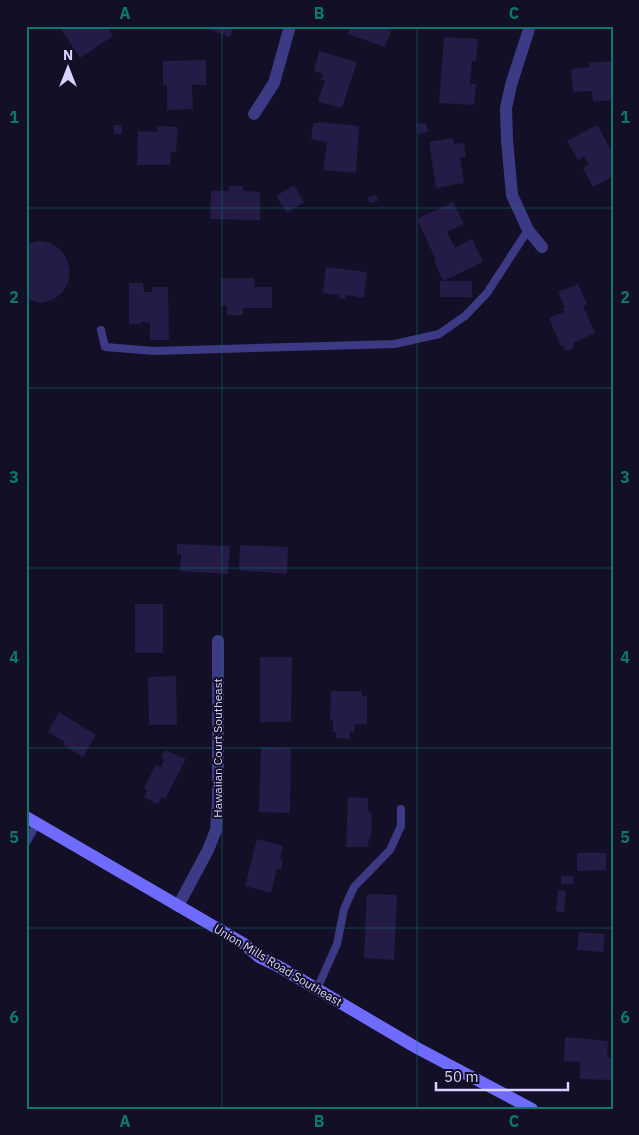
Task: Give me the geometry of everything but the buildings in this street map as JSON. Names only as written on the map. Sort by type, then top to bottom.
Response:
[{"type":"street","points":[[254,114],[274,83],[290,26]]},
{"type":"street","points":[[530,26],[511,85],[506,108],[509,169],[512,195],[528,230],[542,247]]},
{"type":"street","name":"Hawaiian Court Southeast","points":[[178,906],[208,850],[216,830],[218,802],[218,641]]},
{"type":"street","name":"Union Mills Road Southeast","points":[[32,820],[417,1048],[532,1109]]},
{"type":"lane","points":[[101,330],[105,348],[155,351],[395,344],[439,334],[465,316],[487,293],[528,230]]},
{"type":"lane","points":[[317,989],[336,944],[344,909],[354,887],[390,850],[401,826],[401,809]]},
{"type":"lane","points":[[26,843],[32,820]]}]
